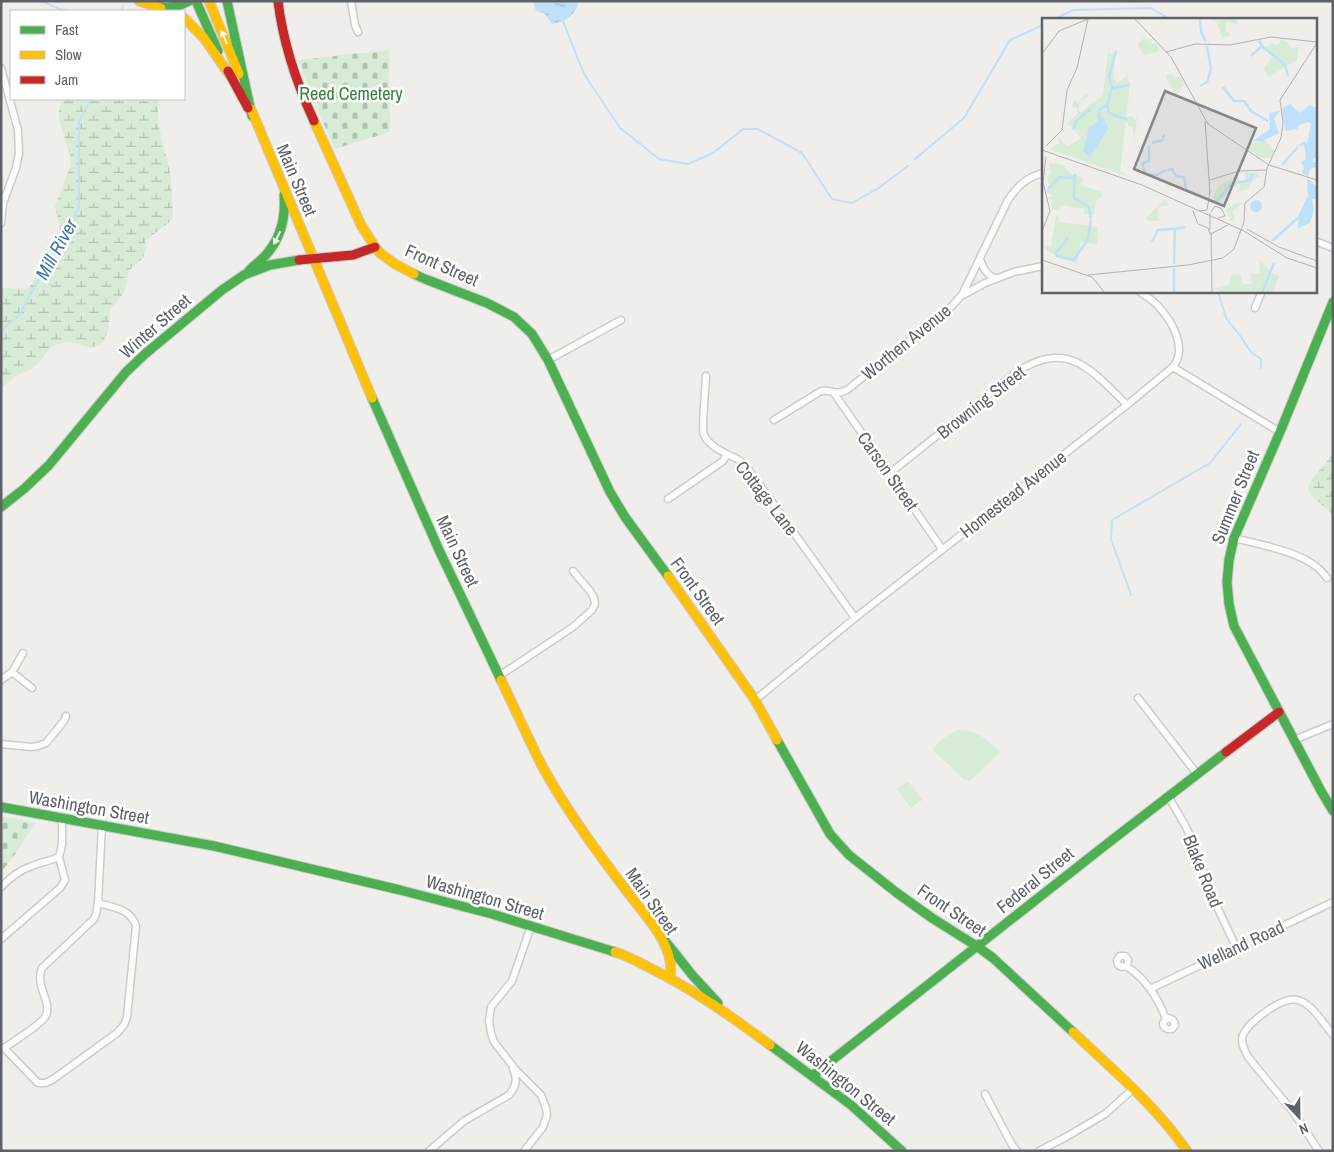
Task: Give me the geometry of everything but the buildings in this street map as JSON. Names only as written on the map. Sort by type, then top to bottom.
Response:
[{"type":"main road","points":[[139,1],[168,10]]},
{"type":"main road","points":[[156,6],[175,7],[189,1]]},
{"type":"main road","name":"Main Street","points":[[196,1],[231,77],[252,116]]},
{"type":"main road","name":"Main Street","points":[[209,1],[236,67],[252,116],[439,550],[542,765],[558,793],[614,874],[662,938],[672,968],[673,979]]},
{"type":"main road","points":[[226,1],[252,116]]},
{"type":"main road","name":"Front Street","points":[[278,1],[284,38],[301,92],[361,225],[375,247],[403,269],[487,303],[523,324],[532,334],[548,360],[610,492],[625,517],[699,618],[755,700],[830,834],[849,855],[897,892],[932,918],[993,958],[1151,1106],[1174,1132],[1187,1151]]},
{"type":"main road","points":[[185,19],[205,40],[231,77]]},
{"type":"main road","points":[[244,275],[263,258],[278,237],[285,217],[284,191]]},
{"type":"main road","name":"Winter Street","points":[[1,507],[25,488],[49,465],[68,444],[114,385],[137,361],[222,290],[244,275],[270,265],[353,254],[375,247]]},
{"type":"main road","name":"Summer Street","points":[[1333,302],[1234,538],[1229,553],[1226,580],[1231,615],[1240,637],[1333,811]]},
{"type":"main road","name":"Federal Street","points":[[812,1076],[1168,796],[1279,712]]},
{"type":"main road","name":"Washington Street","points":[[1,807],[189,841],[262,857],[462,906],[624,955],[673,979],[733,1018],[851,1105],[902,1151]]},
{"type":"main road","points":[[662,938],[677,954],[693,976],[733,1018]]},
{"type":"main road","points":[[673,979],[680,966],[677,954]]},
{"type":"street","points":[[351,1],[358,32]]},
{"type":"street","points":[[1,68],[19,140],[16,168],[2,203],[1,222]]},
{"type":"street","points":[[961,296],[1008,200],[1024,181],[1042,173]]},
{"type":"street","points":[[1316,241],[1333,248]]},
{"type":"street","points":[[980,259],[987,274],[995,278]]},
{"type":"street","name":"Worthen Avenue","points":[[774,420],[815,393],[826,390],[837,393],[847,390],[950,308],[961,296],[995,278],[1042,266]]},
{"type":"street","points":[[1140,292],[1158,306]]},
{"type":"street","points":[[1150,292],[1172,325],[1178,341],[1179,355],[1173,367],[1280,432]]},
{"type":"street","points":[[1255,308],[1262,292]]},
{"type":"street","points":[[548,360],[621,320]]},
{"type":"street","name":"Browning Street","points":[[890,473],[1013,375],[1024,367],[1040,360],[1054,357],[1068,358],[1081,363],[1099,376],[1127,405]]},
{"type":"street","name":"Homestead Avenue","points":[[755,700],[855,618],[1173,367]]},
{"type":"street","name":"Cottage Lane","points":[[706,376],[703,429],[707,439],[715,447],[739,459],[750,470],[855,618]]},
{"type":"street","name":"Carson Street","points":[[834,393],[942,549]]},
{"type":"street","points":[[668,499],[723,461],[727,454]]},
{"type":"street","points":[[1234,538],[1289,553],[1310,562],[1319,568],[1327,578]]},
{"type":"street","points":[[499,676],[573,627],[594,607],[595,602],[592,595],[573,571]]},
{"type":"street","points":[[1,680],[12,672],[23,654]]},
{"type":"street","points":[[12,672],[32,688]]},
{"type":"street","points":[[1138,698],[1197,774]]},
{"type":"street","points":[[1,744],[31,747],[46,743],[66,716]]},
{"type":"street","points":[[1294,740],[1333,724]]},
{"type":"street","name":"Blake Road","points":[[1168,796],[1186,827],[1211,894],[1236,947]]},
{"type":"street","points":[[1,939],[60,888],[65,880],[59,857],[62,845],[62,818]]},
{"type":"street","points":[[98,902],[130,915],[136,926],[128,1011],[124,1025],[117,1033],[72,1066],[52,1080],[41,1084],[35,1081],[2,1049],[46,1016],[48,1009],[40,981],[42,968],[94,919],[98,902],[102,825]]},
{"type":"street","points":[[1,887],[22,870],[59,857]]},
{"type":"street","name":"Welland Road","points":[[1150,990],[1333,902]]},
{"type":"street","points":[[524,1151],[543,1127],[547,1115],[546,1108],[541,1095],[494,1042],[489,1014],[491,1007],[512,981],[531,926]]},
{"type":"street","points":[[1126,966],[1133,970],[1150,990],[1163,1010],[1166,1019]]},
{"type":"street","points":[[1319,1151],[1294,1113],[1248,1057],[1242,1040],[1246,1031],[1264,1014],[1283,1002],[1293,1000],[1300,1001],[1308,1006],[1333,1035]]},
{"type":"street","points":[[429,1151],[469,1118],[509,1095],[516,1081],[512,1064]]},
{"type":"street","points":[[1039,1151],[1105,1114],[1133,1089]]},
{"type":"street","points":[[985,1094],[1017,1151]]},
{"type":"green space","name":"Reed Cemetery","points":[[389,50],[390,132],[335,149],[298,60]]},
{"type":"green space","points":[[63,100],[160,100],[158,117],[170,172],[172,220],[145,241],[144,255],[131,269],[123,293],[110,309],[106,336],[99,345],[93,347],[67,342],[60,343],[47,351],[37,365],[1,388],[1,288],[26,289],[31,286],[45,254],[59,232],[55,206],[71,165],[70,155],[59,120],[59,110]]},
{"type":"green space","points":[[1333,454],[1333,515],[1311,495],[1308,488],[1312,479]]},
{"type":"green space","points":[[958,730],[982,736],[1000,752],[970,781],[965,780],[933,750],[944,738]]},
{"type":"green space","points":[[908,781],[922,800],[911,808],[897,789]]},
{"type":"green space","points":[[1,816],[36,823],[1,872]]},
{"type":"water","points":[[533,1],[579,1],[573,14],[561,22],[552,24],[544,13],[536,11]]},
{"type":"waterway","points":[[42,1],[64,10]]},
{"type":"waterway","name":"Mill River","points":[[122,10],[123,6]]},
{"type":"waterway","points":[[1057,18],[1073,10],[1151,8],[1167,18]]},
{"type":"waterway","points":[[563,21],[584,74],[620,128],[659,159],[688,164],[713,153],[743,129],[758,129],[802,153],[832,199],[852,203],[877,189],[908,166]]},
{"type":"waterway","points":[[915,159],[964,118],[1010,40],[1042,25]]},
{"type":"waterway","name":"Mill River","points":[[1,331],[19,315],[79,208],[79,121],[90,100]]},
{"type":"waterway","points":[[1218,292],[1226,318],[1251,352],[1261,359],[1261,368]]},
{"type":"waterway","points":[[1131,595],[1111,539],[1112,520],[1210,463],[1241,424]]},
{"type":"traffic: fast","points":[[156,6],[173,7],[189,1]]},
{"type":"traffic: fast","points":[[196,1],[218,51]]},
{"type":"traffic: fast","points":[[227,1],[252,116]]},
{"type":"traffic: fast","points":[[248,272],[263,258],[278,237],[283,221],[284,195]]},
{"type":"traffic: fast","points":[[1,507],[25,488],[49,465],[126,372],[222,290],[244,275],[270,265],[299,260]]},
{"type":"traffic: fast","points":[[414,274],[487,303],[514,317],[532,334],[548,360],[610,492],[625,517],[668,576]]},
{"type":"traffic: fast","points":[[1333,302],[1234,538],[1227,582],[1234,626],[1333,811]]},
{"type":"traffic: fast","points":[[372,398],[439,550],[501,680]]},
{"type":"traffic: fast","points":[[777,740],[830,834],[849,855],[897,893],[993,958],[1073,1032]]},
{"type":"traffic: fast","points":[[812,1076],[1226,752]]},
{"type":"traffic: fast","points":[[1,807],[214,846],[492,914],[615,952]]},
{"type":"traffic: fast","points":[[666,942],[693,976],[718,1003]]},
{"type":"traffic: fast","points":[[770,1045],[851,1105],[902,1151]]},
{"type":"traffic: slow","points":[[139,1],[161,8]]},
{"type":"traffic: slow","points":[[209,1],[239,74]]},
{"type":"traffic: slow","points":[[185,19],[204,38],[231,77]]},
{"type":"traffic: slow","points":[[251,109],[372,398]]},
{"type":"traffic: slow","points":[[314,121],[361,225],[375,247],[395,264],[414,274]]},
{"type":"traffic: slow","points":[[668,576],[755,700],[777,740]]},
{"type":"traffic: slow","points":[[501,680],[542,766],[563,801],[596,850],[660,935],[669,956],[670,978]]},
{"type":"traffic: slow","points":[[615,952],[637,961],[682,985],[770,1045]]},
{"type":"traffic: slow","points":[[1073,1032],[1148,1104],[1187,1151]]},
{"type":"traffic: jam","points":[[278,1],[283,32],[291,62],[301,92],[314,121]]},
{"type":"traffic: jam","points":[[228,71],[248,108]]},
{"type":"traffic: jam","points":[[299,260],[353,255],[375,247]]},
{"type":"traffic: jam","points":[[1226,752],[1279,712]]}]
